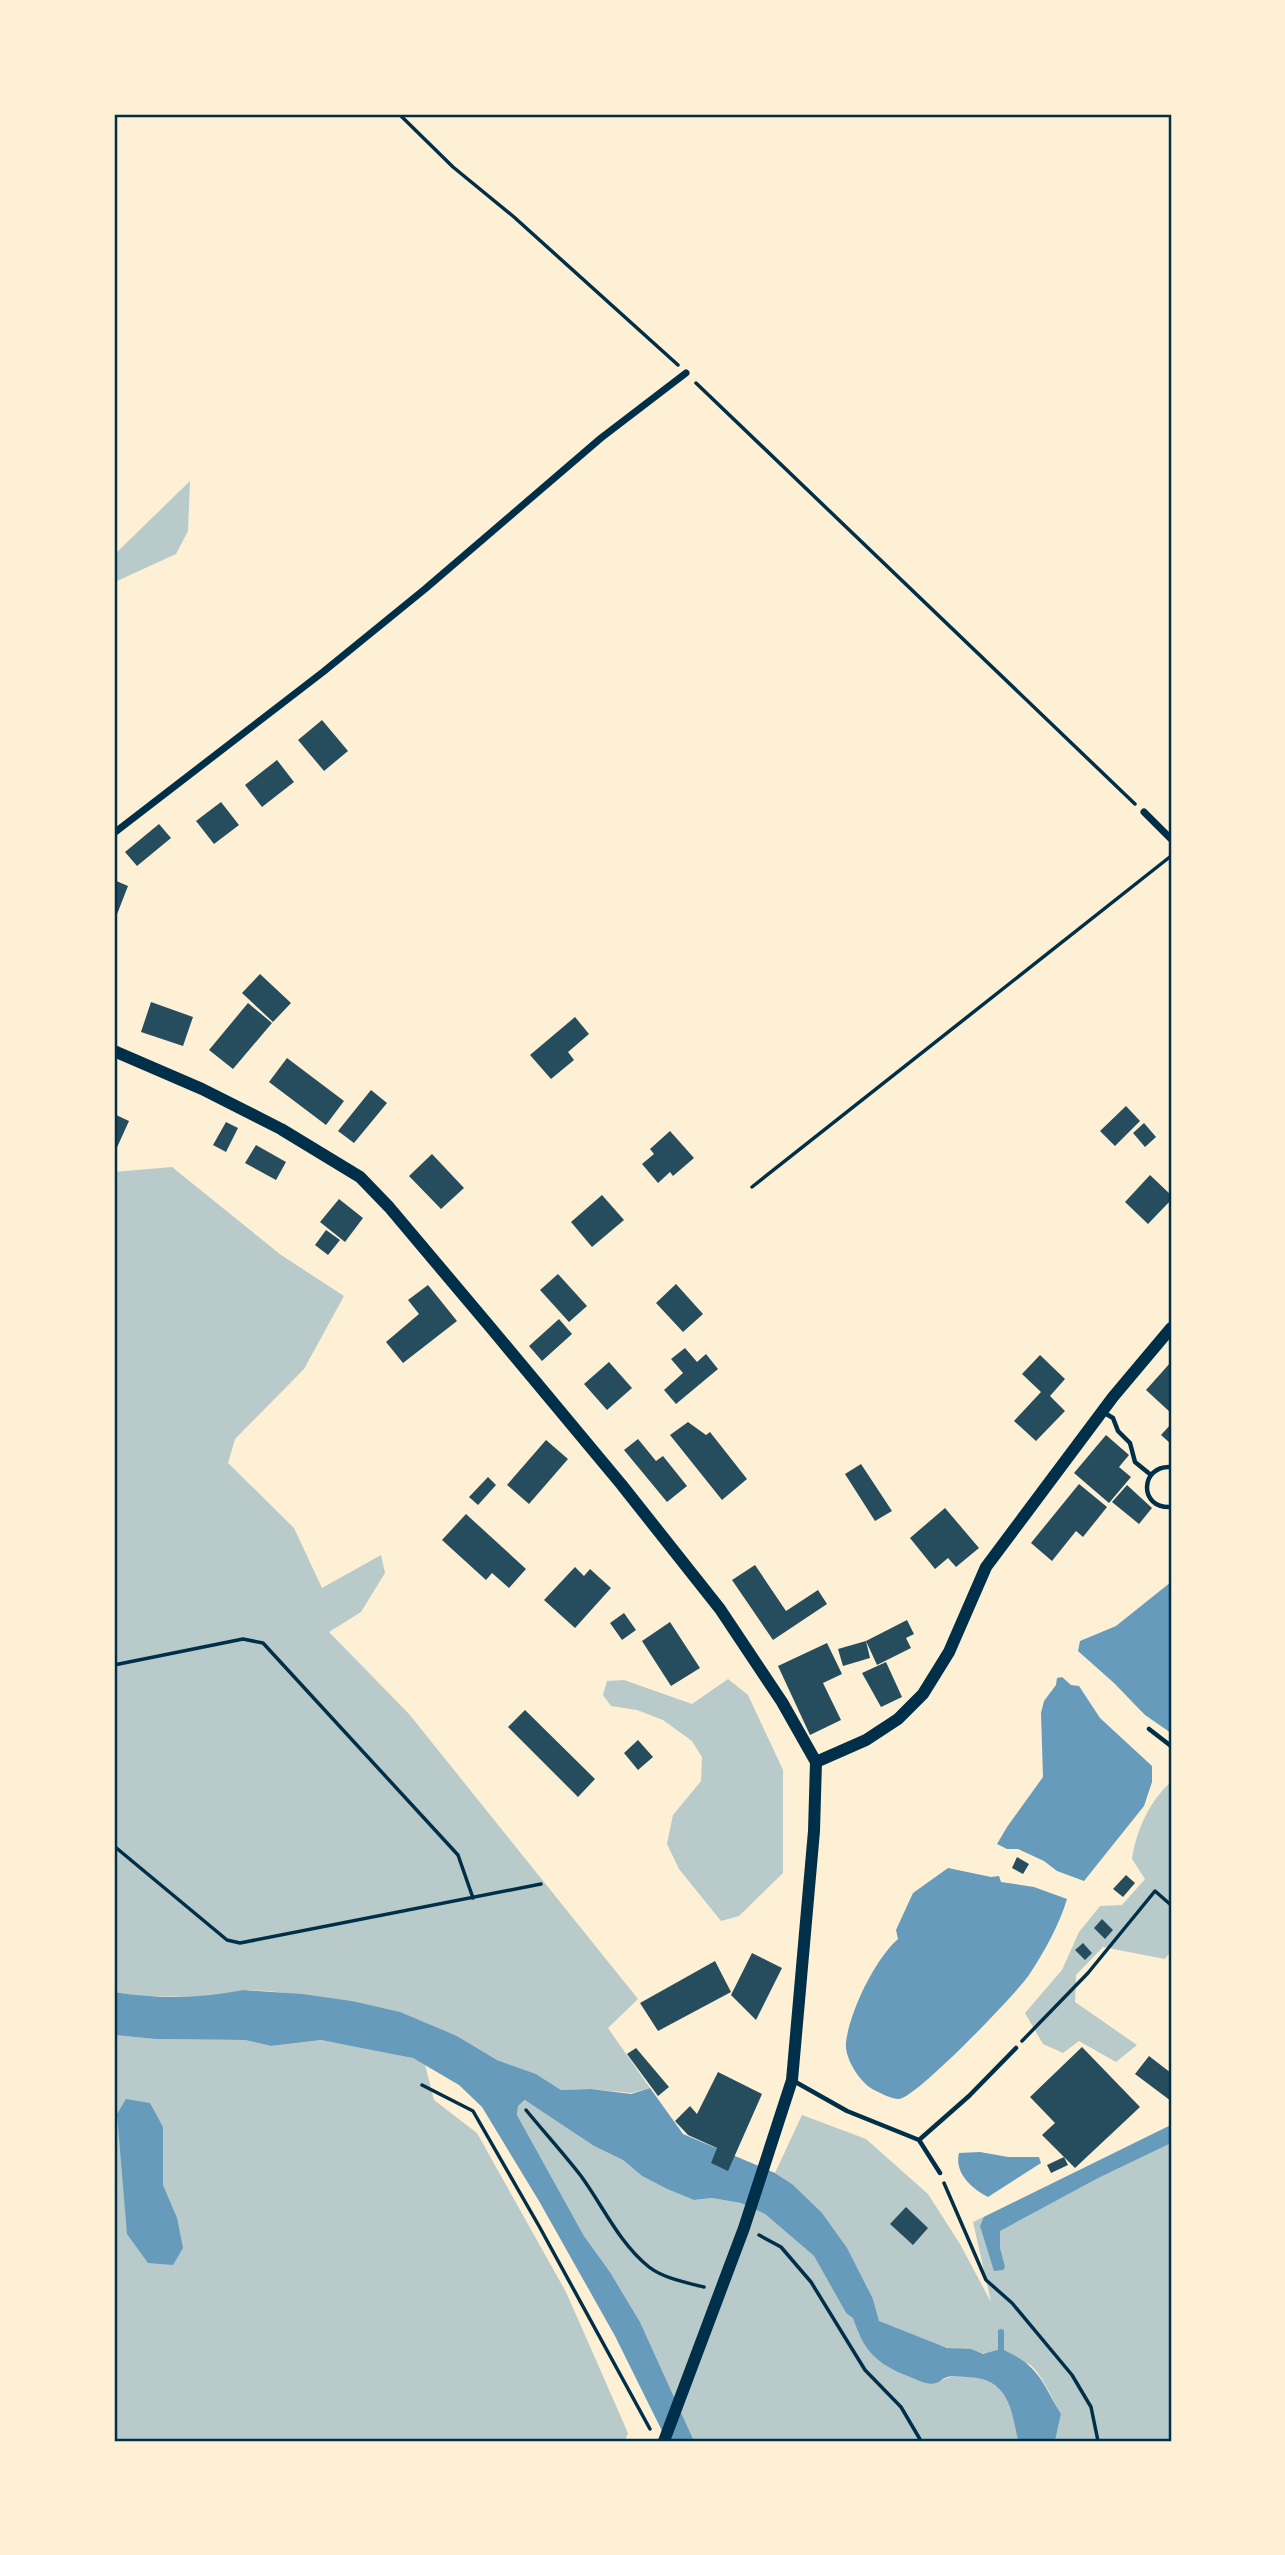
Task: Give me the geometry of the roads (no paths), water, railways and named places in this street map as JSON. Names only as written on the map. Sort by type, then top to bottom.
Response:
[{"type":"street","points":[[114,833],[323,672],[425,589],[601,438],[686,373]]},
{"type":"street","points":[[1144,812],[1171,839]]},
{"type":"street","points":[[114,1051],[202,1089],[281,1129],[360,1178],[389,1207],[720,1609],[782,1702],[816,1762],[814,1831],[792,2080],[744,2228],[664,2441]]},
{"type":"street","points":[[816,1762],[866,1740],[898,1719],[923,1694],[949,1652],[986,1567],[1102,1411],[1171,1328]]},
{"type":"lane","points":[[1102,1411],[1113,1418],[1118,1431],[1130,1443],[1135,1462],[1152,1475]]},
{"type":"lane","points":[[1171,1467],[1159,1469],[1152,1475],[1147,1486],[1148,1496],[1159,1507],[1171,1507]]},
{"type":"lane","points":[[1149,1729],[1171,1746]]},
{"type":"lane","points":[[919,2140],[969,2096],[1016,2048]]},
{"type":"lane","points":[[792,2080],[847,2112],[919,2140],[940,2173]]},
{"type":"water","points":[[1171,1582],[1171,1733],[1145,1715],[1078,1651],[1080,1641],[1116,1626]]},
{"type":"water","points":[[1062,1677],[1071,1685],[1079,1686],[1100,1718],[1152,1766],[1152,1782],[1144,1806],[1084,1881],[1057,1871],[1044,1861],[1018,1849],[1007,1849],[997,1844],[1043,1777],[1041,1713],[1044,1701],[1056,1685],[1057,1678]]},
{"type":"water","points":[[948,1868],[991,1877],[999,1876],[1001,1882],[1034,1887],[1067,1899],[1051,1938],[1020,1986],[925,2082],[899,2099],[893,2098],[869,2087],[854,2069],[846,2048],[848,2029],[872,1972],[898,1939],[896,1930],[913,1893]]},
{"type":"water","points":[[243,1990],[352,2001],[400,2012],[457,2036],[497,2060],[536,2074],[561,2090],[591,2089],[631,2094],[650,2088],[683,2134],[775,2173],[792,2184],[822,2213],[847,2248],[873,2299],[879,2321],[947,2348],[971,2349],[983,2354],[1001,2349],[1024,2361],[1038,2375],[1061,2414],[1055,2441],[1018,2441],[1006,2397],[991,2383],[981,2379],[953,2376],[937,2383],[926,2383],[880,2362],[862,2340],[853,2318],[846,2313],[814,2256],[765,2214],[741,2203],[712,2198],[694,2200],[667,2189],[642,2176],[623,2160],[594,2146],[525,2100],[518,2106],[517,2115],[584,2236],[610,2272],[640,2322],[694,2441],[667,2441],[615,2336],[539,2201],[482,2107],[459,2085],[413,2058],[321,2040],[271,2046],[245,2040],[155,2039],[114,2035],[114,1992],[178,1997]]},
{"type":"water","points":[[126,2099],[150,2103],[163,2127],[163,2185],[177,2218],[183,2248],[173,2265],[148,2263],[127,2234],[117,2114]]},
{"type":"water","points":[[1171,2125],[1171,2143],[1098,2178],[1000,2231],[1000,2248],[1005,2267],[1003,2270],[994,2271],[980,2226],[984,2217]]},
{"type":"water","points":[[980,2152],[1008,2157],[1039,2157],[1041,2163],[988,2197],[970,2185],[959,2167],[959,2153]]},
{"type":"waterway","points":[[1001,2332],[1001,2354]]}]
